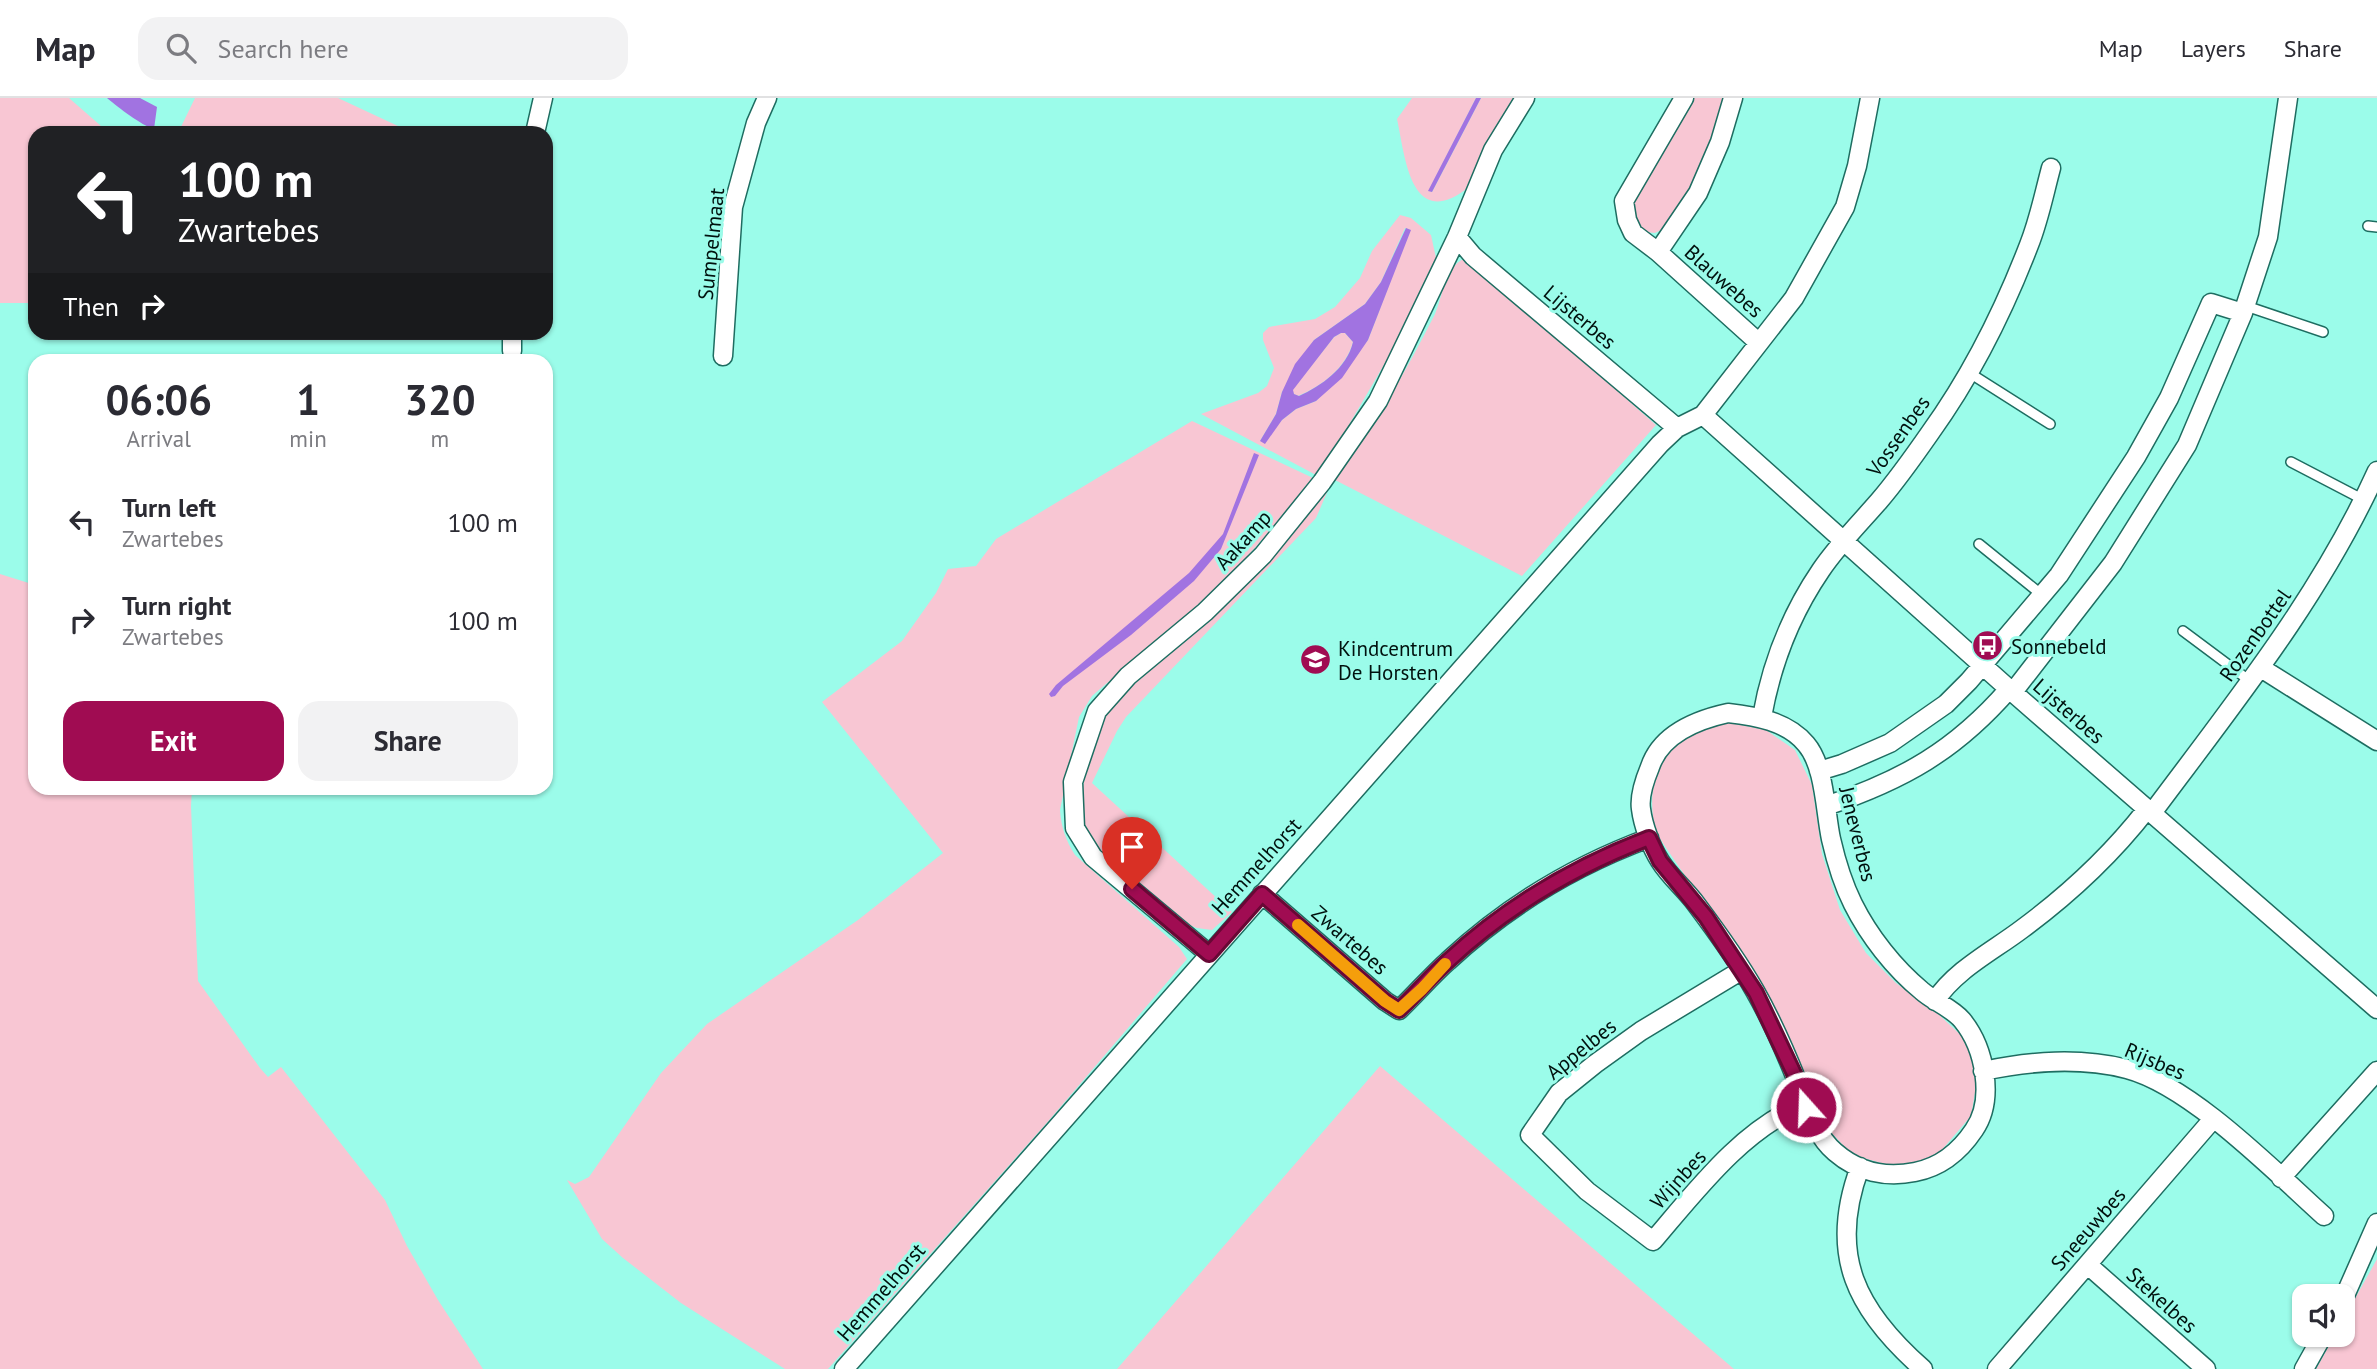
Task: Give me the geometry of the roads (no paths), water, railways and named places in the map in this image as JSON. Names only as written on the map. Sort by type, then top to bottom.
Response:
[{"type":"street","points":[[537,126],[543,98]]},
{"type":"street","name":"Sumpelmaat","points":[[723,356],[733,207],[756,123],[766,98]]},
{"type":"street","name":"Aakamp","points":[[1209,954],[1093,857],[1075,828],[1073,782],[1097,711],[1128,676],[1205,612],[1263,555],[1322,482],[1378,401],[1457,237],[1493,150],[1525,98]]},
{"type":"street","name":"Blauwebes","points":[[1684,98],[1624,201],[1627,220],[1633,233],[1658,252],[1759,343]]},
{"type":"street","name":"Blauwebes","points":[[1658,252],[1698,193],[1720,142],[1733,98]]},
{"type":"street","points":[[1677,428],[1703,415],[1794,298],[1845,207],[1857,166],[1870,98]]},
{"type":"street","points":[[1826,806],[1861,795],[1918,768],[1975,726],[2011,691],[2113,563],[2187,445],[2244,310],[2268,237],[2288,98]]},
{"type":"street","name":"Vossenbes","points":[[1762,717],[1770,680],[1796,612],[1843,541],[1881,499],[1932,430],[1997,319],[2030,244],[2051,168]]},
{"type":"street","name":"Lijsterbes","points":[[1457,237],[1473,256],[1677,428]]},
{"type":"street","points":[[1819,771],[1861,756],[1911,730],[1946,704],[1969,681],[2059,575],[2093,526],[2169,398],[2211,303],[2244,310]]},
{"type":"street","points":[[512,340],[512,351]]},
{"type":"street","name":"Lijsterbes","points":[[1703,415],[2011,691],[2377,1009]]},
{"type":"street","name":"Hemmelhorst","points":[[844,1369],[1616,493],[1677,428]]},
{"type":"street","name":"Rozenbottel","points":[[1935,1001],[1944,986],[2024,928],[2077,883],[2149,811],[2255,674],[2314,591],[2367,507],[2377,471]]},
{"type":"street","points":[[2255,674],[2377,741]]},
{"type":"street","name":"Jeneverbes","points":[[1728,713],[1762,717],[1804,741],[1813,753],[1819,771],[1831,839],[1853,903],[1874,938],[1921,991],[1961,1018],[1974,1040],[1983,1071],[1986,1101],[1981,1121],[1949,1159],[1922,1171],[1897,1175],[1876,1173],[1860,1167],[1832,1149],[1818,1130],[1805,1104],[1798,1082],[1756,993],[1706,917],[1660,861],[1649,838],[1640,806],[1644,783],[1653,759],[1671,736],[1703,719],[1728,713]]},
{"type":"street","name":"Zwartebes","points":[[1262,894],[1385,1001],[1399,1010],[1447,961],[1517,906],[1568,875],[1649,838]]},
{"type":"street","name":"Appelbes","points":[[1587,1191],[1530,1135],[1559,1093],[1641,1031],[1742,970]]},
{"type":"street","name":"Rijsbes","points":[[1983,1071],[2015,1064],[2046,1062],[2088,1062],[2130,1070],[2168,1087],[2213,1119],[2324,1216]]},
{"type":"street","points":[[2281,1178],[2377,1071]]},
{"type":"street","name":"Wijnbes","points":[[1587,1191],[1653,1241],[1710,1175],[1759,1130],[1786,1112],[1805,1104]]},
{"type":"street","name":"Sneeuwbes","points":[[1997,1369],[2213,1119]]},
{"type":"street","points":[[1860,1167],[1852,1189],[1846,1248],[1854,1281],[1873,1318],[1895,1344],[1923,1369]]},
{"type":"street","points":[[2350,1284],[2377,1223]]},
{"type":"street","name":"Stekelbes","points":[[2088,1265],[2206,1369]]},
{"type":"street","points":[[2304,1369],[2316,1347]]},
{"type":"lane","points":[[2244,310],[2323,332]]},
{"type":"lane","points":[[1968,372],[2050,424]]},
{"type":"lane","points":[[2291,463],[2367,507]]},
{"type":"lane","points":[[1979,544],[2042,594]]},
{"type":"lane","points":[[2183,631],[2255,674]]},
{"type":"place","name":"Sonnebeld","points":[[1988,646]]},
{"type":"place","name":"Kindcentrum De Horsten","points":[[1315,660]]}]
